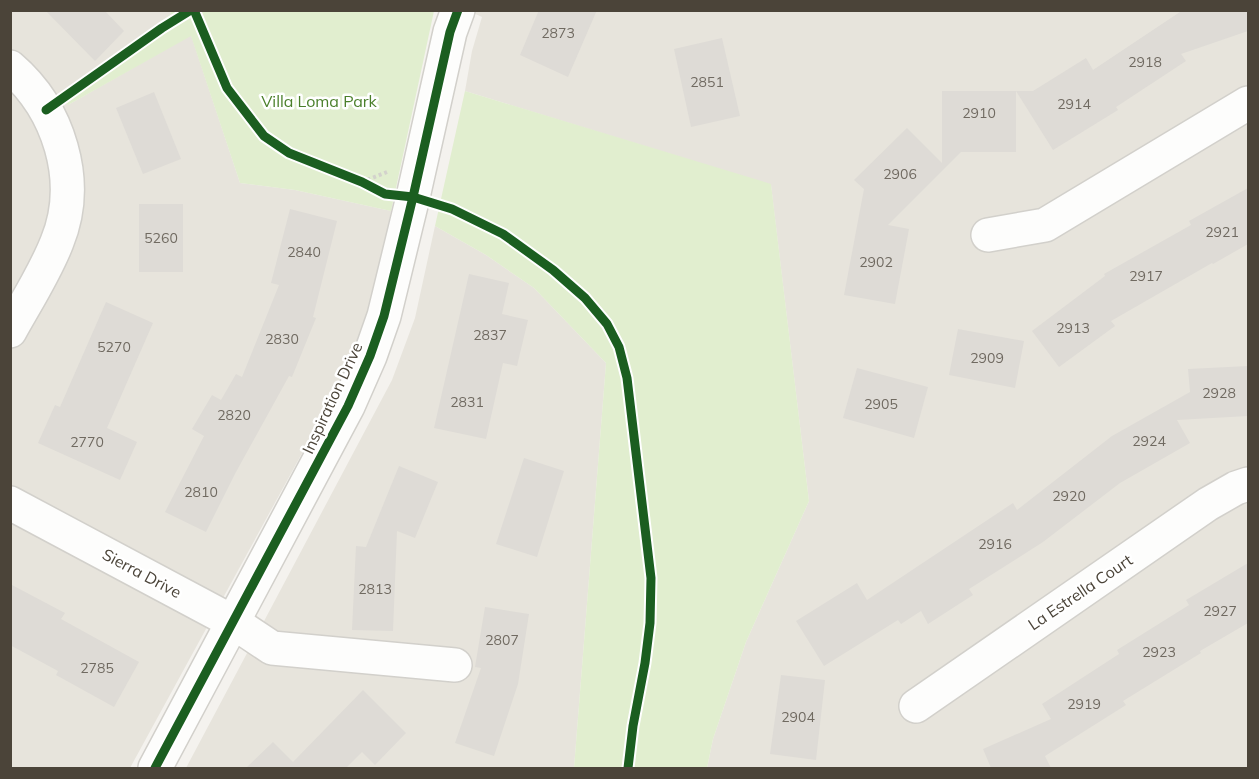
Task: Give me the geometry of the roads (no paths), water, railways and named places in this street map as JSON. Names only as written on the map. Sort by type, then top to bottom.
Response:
[{"type":"street","name":"Inspiration Drive","points":[[155,768],[348,406],[370,356],[386,306],[450,32],[458,10]]},
{"type":"street","points":[[10,68],[32,90],[46,110],[58,134],[68,186],[66,213],[58,242],[10,332]]},
{"type":"street","points":[[988,235],[1045,225],[1248,103]]},
{"type":"street","name":"La Estrella Court","points":[[916,706],[1208,504],[1248,484]]},
{"type":"street","name":"Sierra Drive","points":[[10,502],[233,622],[272,648],[455,665]]},
{"type":"park label","name":"Villa Loma Park","points":[[319,101]]}]
